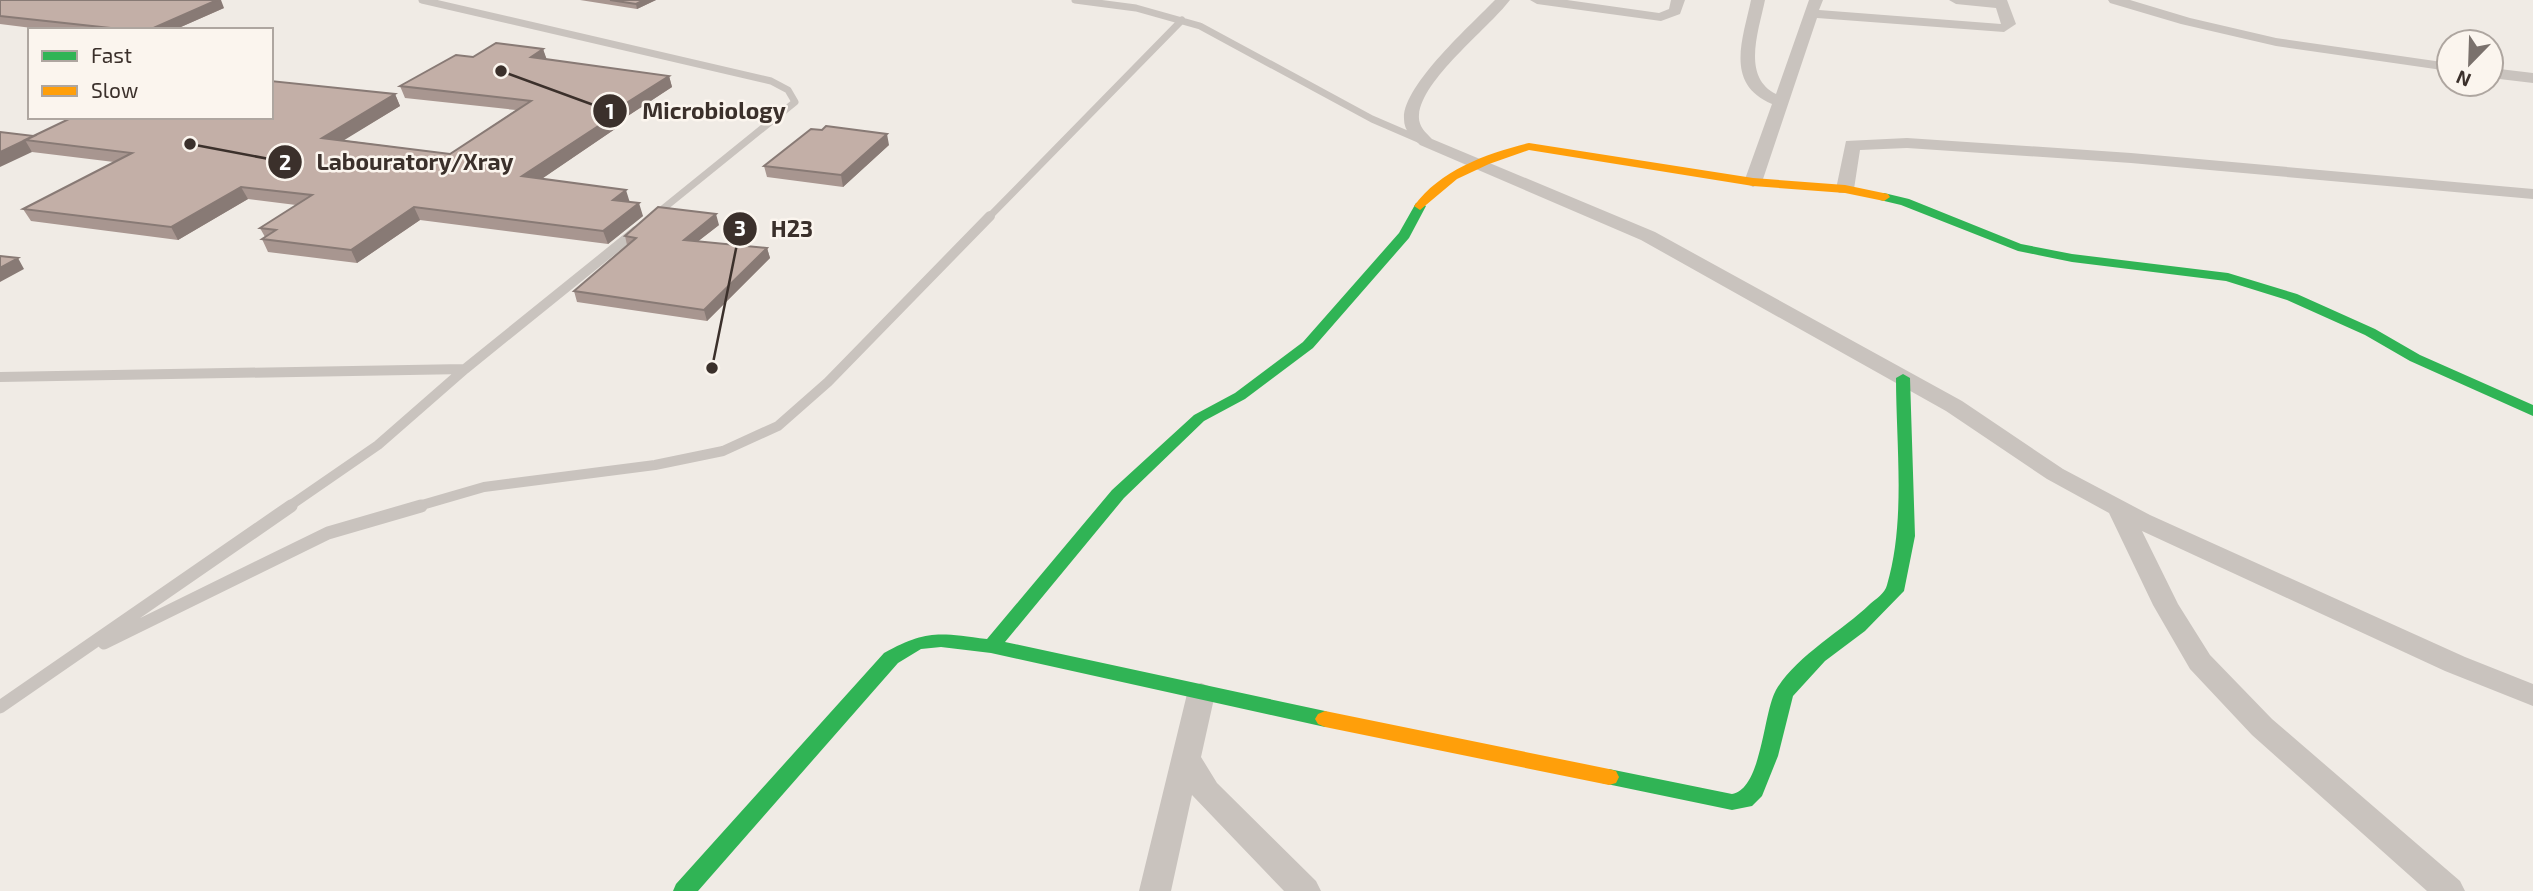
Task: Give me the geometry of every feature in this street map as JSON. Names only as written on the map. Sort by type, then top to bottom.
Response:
[{"type":"street","points":[[1503,0],[1421,87],[1411,116],[1414,130],[1426,142],[1648,236],[1954,406],[2055,474],[2118,508],[2442,658],[2533,695]]},
{"type":"street","points":[[1537,0],[1661,16],[1675,11],[1677,1],[1662,0]]},
{"type":"street","points":[[1758,0],[1750,40],[1748,69],[1752,83],[1762,93],[1782,102]]},
{"type":"street","points":[[1753,182],[1814,7],[2004,28],[2009,24],[2001,2],[1956,0]]},
{"type":"street","points":[[2115,0],[2186,21],[2276,42],[2435,65]]},
{"type":"street","points":[[2505,75],[2533,78]]},
{"type":"street","points":[[1845,189],[1852,145],[1907,143],[2131,158],[2533,194]]},
{"type":"street","points":[[991,646],[1118,494],[1199,418],[1240,396],[1308,345],[1404,235],[1427,194],[1497,154],[1530,146],[1753,182],[1845,189],[1905,202],[2018,247],[2072,258],[2228,277],[2292,297],[2370,332],[2415,358],[2533,411]]},
{"type":"street","points":[[684,891],[891,657],[917,643],[941,640],[991,646],[1201,694],[1719,799],[1745,800],[1755,790],[1769,756],[1784,692],[1818,656],[1859,626],[1895,591],[1906,536],[1903,378]]},
{"type":"street","points":[[2118,508],[2166,605],[2200,662],[2262,727],[2449,891]]},
{"type":"street","points":[[1155,891],[1201,694]]},
{"type":"street","points":[[1186,758],[1206,792],[1305,891]]},
{"type":"lane","points":[[0,707],[378,445],[465,369],[795,102],[788,90],[771,81],[422,0]]},
{"type":"lane","points":[[1075,0],[1136,8],[1200,26],[1372,119],[1426,142]]},
{"type":"lane","points":[[74,658],[328,534],[484,487],[655,465],[723,451],[778,426],[828,382],[1182,20]]},
{"type":"lane","points":[[0,377],[465,369]]},
{"type":"building","points":[[0,0],[217,0],[154,28],[111,28],[0,16]]},
{"type":"building","points":[[610,0],[644,0],[636,4]]},
{"type":"building","points":[[496,43],[543,49],[531,57],[669,76],[606,116],[612,117],[522,176],[626,190],[613,200],[639,203],[603,231],[414,207],[351,250],[262,239],[276,230],[260,228],[312,195],[241,187],[171,227],[23,209],[132,153],[25,140],[69,119],[273,119],[273,81],[395,94],[322,138],[450,154],[531,101],[400,86],[456,55],[473,57]]},
{"type":"building","points":[[826,126],[887,134],[841,175],[764,166],[811,129],[822,130]]},
{"type":"building","points":[[0,132],[34,136],[0,152]]},
{"type":"building","points":[[658,207],[716,214],[684,240],[767,248],[704,310],[574,291],[636,238],[625,236]]},
{"type":"building","points":[[0,256],[18,258],[0,268]]},
{"type":"traffic: fast","points":[[1884,197],[1905,202],[2018,247],[2072,258],[2228,277],[2292,297],[2370,332],[2415,358],[2533,411]]},
{"type":"traffic: fast","points":[[991,646],[1118,494],[1199,418],[1240,396],[1308,345],[1404,235],[1420,206]]},
{"type":"traffic: fast","points":[[1609,777],[1732,802],[1745,800],[1755,790],[1768,756],[1784,693],[1818,656],[1859,626],[1895,591],[1906,536],[1903,378]]},
{"type":"traffic: fast","points":[[684,891],[891,658],[917,643],[941,640],[991,646],[1325,719]]},
{"type":"traffic: slow","points":[[1420,206],[1439,186],[1469,168],[1529,146],[1753,182],[1845,189],[1884,197]]},
{"type":"traffic: slow","points":[[1325,719],[1609,777]]},
{"type":"place","name":"Microbiology","points":[[501,71]]},
{"type":"place","name":"Labouratory/Xray","points":[[190,144]]},
{"type":"place","name":"H23","points":[[712,368]]}]
